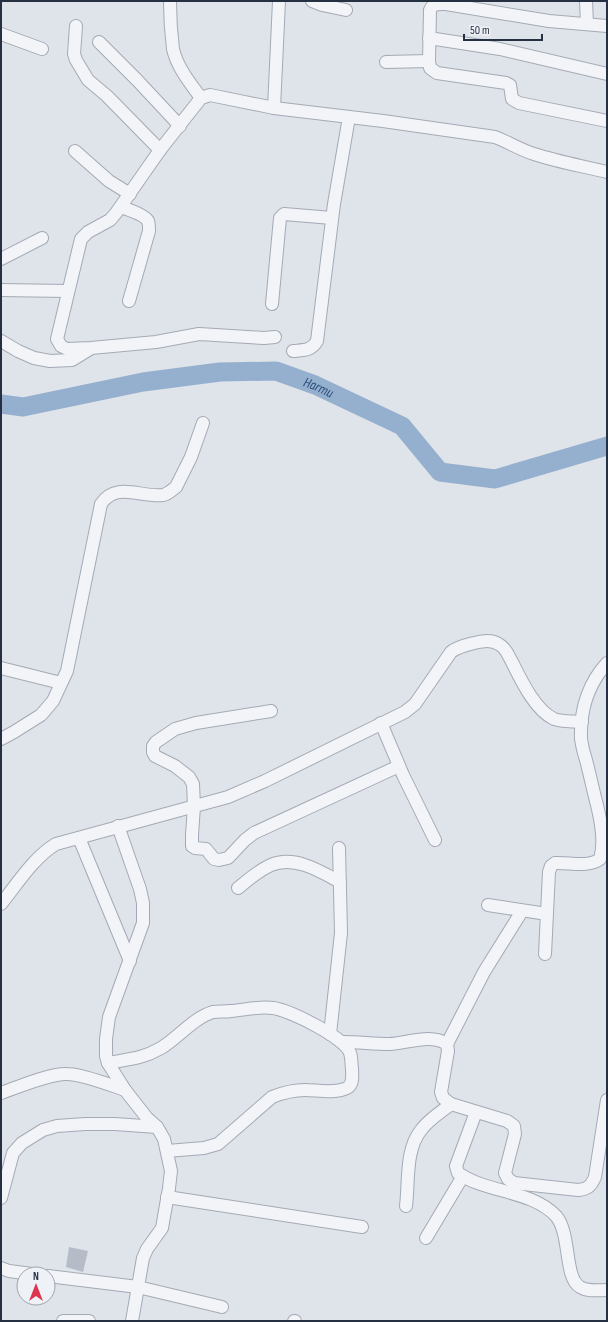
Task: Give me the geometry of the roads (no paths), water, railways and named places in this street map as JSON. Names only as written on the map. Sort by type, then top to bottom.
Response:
[{"type":"street","points":[[170,1],[174,49],[180,66],[201,98]]},
{"type":"street","points":[[274,108],[279,1]]},
{"type":"street","points":[[312,1],[322,5],[346,10]]},
{"type":"street","points":[[586,1],[587,24]]},
{"type":"street","points":[[607,26],[549,21],[446,4],[435,4],[430,10],[429,38],[430,68],[437,73],[506,83],[510,85],[512,99],[519,103],[607,121]]},
{"type":"street","points":[[76,26],[74,54],[88,80],[107,96],[160,150]]},
{"type":"street","points":[[1,34],[42,49]]},
{"type":"street","points":[[429,38],[500,50],[607,74]]},
{"type":"street","points":[[98,42],[137,80],[180,126]]},
{"type":"street","points":[[386,62],[429,61]]},
{"type":"street","points":[[275,337],[264,338],[198,334],[156,342],[67,349],[63,348],[58,343],[68,291],[81,239],[88,232],[110,220],[121,207],[160,150],[201,98],[210,96],[274,108],[494,137],[551,160],[607,172]]},
{"type":"street","points":[[293,351],[309,350],[317,341],[332,218],[348,117]]},
{"type":"street","points":[[75,151],[109,181],[130,194]]},
{"type":"street","points":[[121,207],[144,217],[149,224],[149,231],[129,301]]},
{"type":"street","points":[[272,304],[281,215],[290,214],[332,218]]},
{"type":"street","points":[[1,259],[42,238]]},
{"type":"street","points":[[1,290],[68,291]]},
{"type":"street","points":[[1,341],[29,356],[50,361],[72,360],[91,348]]},
{"type":"street","points":[[1,738],[14,732],[41,715],[53,700],[67,671],[101,504],[107,496],[116,492],[139,492],[163,495],[176,487],[191,457],[203,423]]},
{"type":"street","points":[[1,904],[46,850],[56,844],[228,796],[265,781],[405,712],[415,704],[451,652],[483,640],[492,641],[501,645],[507,653],[524,685],[536,703],[545,712],[554,718],[563,721],[582,722]]},
{"type":"street","points":[[545,954],[549,872],[551,866],[555,863],[589,864],[600,859],[602,852],[599,814],[581,740],[583,710],[592,683],[599,672],[607,664]]},
{"type":"street","points":[[1,668],[61,682]]},
{"type":"street","points":[[271,711],[196,723],[175,729],[156,742],[152,750],[155,756],[175,766],[191,779],[193,784],[194,806],[192,846],[206,850],[214,859],[223,860],[228,858],[233,855],[245,840],[254,833],[399,766]]},
{"type":"street","points":[[381,723],[399,766],[435,840]]},
{"type":"street","points":[[118,826],[140,889],[143,903],[143,923],[109,1017],[106,1039],[106,1056],[108,1063],[125,1090],[164,1139],[171,1171],[162,1228],[147,1249],[143,1258],[132,1321]]},
{"type":"street","points":[[79,838],[95,873],[130,961]]},
{"type":"street","points":[[330,1034],[341,933],[339,848]]},
{"type":"street","points":[[238,888],[259,871],[271,865],[285,861],[297,862],[322,872],[340,882]]},
{"type":"street","points":[[488,905],[547,914]]},
{"type":"street","points":[[522,911],[484,972],[447,1044],[448,1051],[442,1092],[443,1098],[451,1104],[507,1121],[514,1126],[515,1134],[505,1173],[508,1179],[514,1183],[578,1190],[586,1189],[591,1185],[595,1177],[607,1100]]},
{"type":"street","points":[[108,1063],[143,1057],[162,1048],[195,1021],[214,1012],[263,1007],[276,1008],[293,1014],[343,1042],[350,1053],[352,1077],[351,1084],[348,1087],[341,1090],[303,1090],[283,1093],[272,1097],[218,1144],[204,1148],[167,1150]]},
{"type":"street","points":[[343,1042],[389,1044],[430,1039],[442,1040],[447,1044]]},
{"type":"street","points":[[1,1093],[53,1076],[66,1074],[75,1074],[125,1090]]},
{"type":"street","points":[[406,1206],[409,1164],[417,1135],[451,1104]]},
{"type":"street","points":[[476,1112],[456,1166],[458,1173],[489,1187],[528,1199],[548,1210],[557,1217],[564,1231],[573,1280],[580,1287],[588,1290],[607,1290]]},
{"type":"street","points":[[1,1198],[13,1153],[22,1143],[43,1130],[58,1126],[85,1124],[115,1124],[156,1128]]},
{"type":"street","points":[[426,1238],[463,1176]]},
{"type":"street","points":[[167,1197],[362,1227]]},
{"type":"street","points":[[1,1268],[16,1272]]},
{"type":"street","points":[[56,1277],[138,1287],[222,1307]]},
{"type":"street","points":[[63,1321],[89,1321]]},
{"type":"waterway","name":"Harmu","points":[[1,404],[23,407],[143,382],[220,372],[276,371],[315,385],[402,426],[440,472],[495,479],[607,446]]}]
